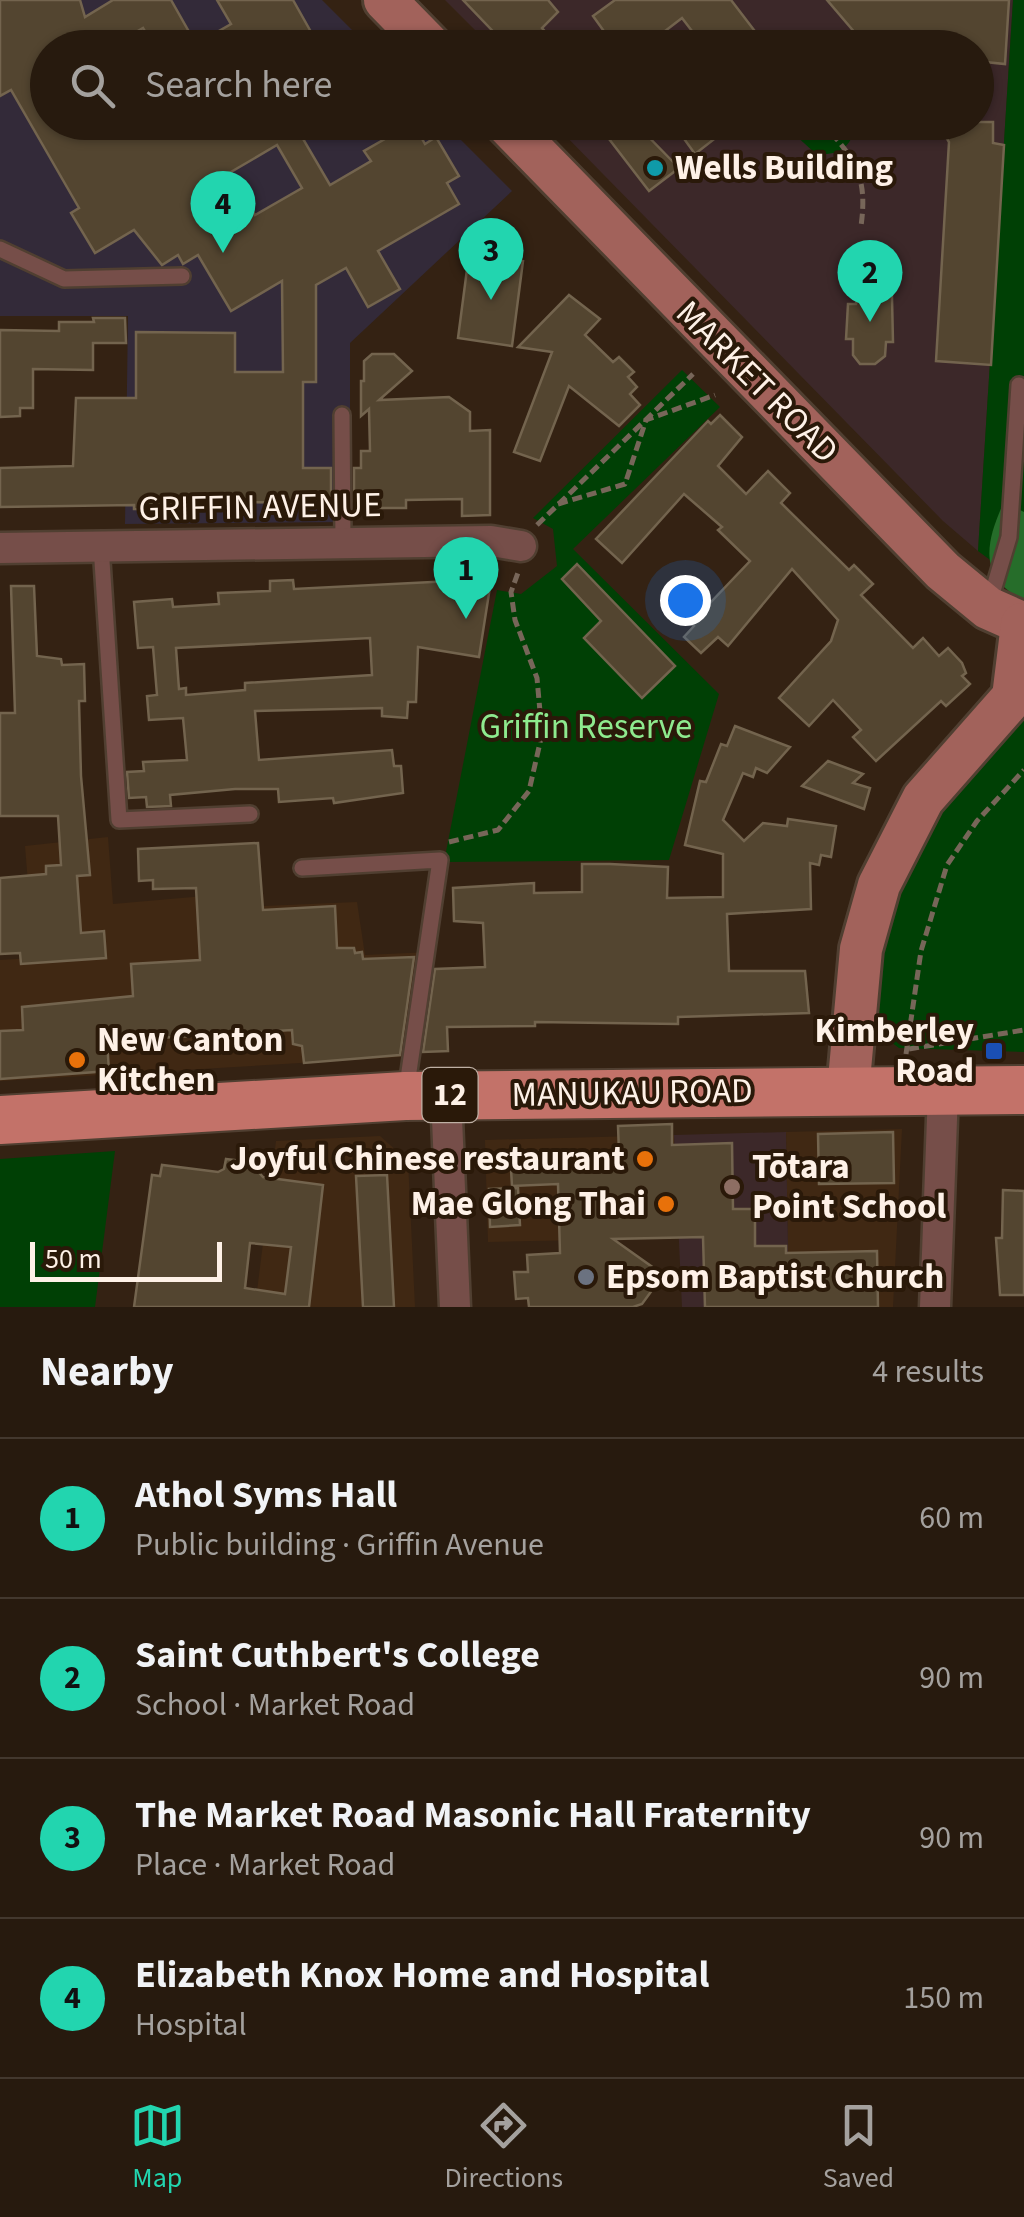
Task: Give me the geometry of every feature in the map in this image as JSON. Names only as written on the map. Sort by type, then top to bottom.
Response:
[{"type":"main road","points":[[385,0],[414,30]]},
{"type":"main road","name":"MARKET ROAD","points":[[523,140],[942,571],[1012,619]]},
{"type":"main road","points":[[848,1092],[858,965],[879,884],[924,799],[1013,696],[1012,619]]},
{"type":"main road","name":"MANUKAU ROAD","points":[[0,1120],[425,1096],[1024,1090]]},
{"type":"street","name":"GRIFFIN AVENUE","points":[[0,548],[492,541],[521,546]]},
{"type":"street","points":[[935,1307],[943,1092]]},
{"type":"street","points":[[425,1096],[455,1307]]},
{"type":"lane","points":[[0,249],[64,279],[182,276]]},
{"type":"lane","points":[[1012,619],[1009,537],[1019,385]]},
{"type":"lane","points":[[342,415],[343,543]]},
{"type":"lane","points":[[101,546],[118,820],[250,814]]},
{"type":"lane","points":[[302,868],[440,860],[425,1096]]},
{"type":"path","points":[[838,140],[846,148],[866,192],[860,226]]},
{"type":"path","points":[[440,860],[447,842],[498,830],[530,791],[542,734],[537,678],[515,620],[511,592],[518,576],[521,546],[556,505],[693,374]]},
{"type":"path","points":[[646,420],[714,395]]},
{"type":"path","points":[[556,505],[624,484],[646,420]]},
{"type":"path","points":[[1024,770],[977,821],[947,864],[921,951],[910,1007],[909,1050],[1024,1030]]},
{"type":"shaded area","points":[[0,0],[322,0],[352,30],[30,30],[30,140],[461,140],[512,191],[350,343],[350,522],[125,524],[128,316],[0,316]]},
{"type":"shaded area","points":[[445,0],[1013,0],[978,551],[943,521],[570,140],[994,140],[994,30],[475,30]]},
{"type":"shaded area","points":[[108,837],[113,904],[263,891],[264,906],[357,902],[365,955],[432,952],[417,1056],[0,1081],[0,960],[34,958],[25,846]]},
{"type":"shaded area","points":[[902,1129],[893,1307],[789,1307],[786,1132]]},
{"type":"shaded area","name":"Tōtara Point School","points":[[786,1132],[789,1307],[682,1307],[674,1135]]},
{"type":"shaded area","points":[[674,1135],[679,1238],[488,1242],[485,1140]]},
{"type":"shaded area","points":[[380,1136],[408,1161],[415,1307],[255,1307],[276,1141]]},
{"type":"green space","points":[[1013,0],[1024,0],[1024,585],[978,551]]},
{"type":"green space","points":[[801,140],[850,140],[838,151],[816,154]]},
{"type":"green space","name":"Griffin Reserve","points":[[682,370],[720,407],[573,549],[719,694],[669,860],[444,862],[497,590],[521,594],[557,566],[553,529],[533,518]]},
{"type":"green space","points":[[1004,502],[1024,512],[1024,600],[1009,591],[992,570],[990,545]]},
{"type":"green space","points":[[1024,715],[1024,1052],[899,1048],[875,1022],[871,991],[894,903],[921,844],[947,802]]},
{"type":"green space","points":[[115,1151],[95,1307],[0,1307],[0,1159]]},
{"type":"building","points":[[0,0],[80,0],[85,17],[113,0],[171,0],[188,30],[30,30],[30,123],[11,90],[0,96]]},
{"type":"building","points":[[217,0],[293,0],[310,30],[220,30],[231,24]]},
{"type":"building","points":[[463,0],[548,0],[558,12],[544,30],[492,30]]},
{"type":"building","points":[[615,0],[731,0],[754,30],[691,30],[682,18],[666,30],[603,30],[593,16]]},
{"type":"building","points":[[827,0],[1009,0],[1005,64],[994,63],[994,30],[853,30]]},
{"type":"building","points":[[40,140],[304,140],[330,185],[371,161],[364,151],[383,140],[423,140],[425,144],[438,140],[459,176],[447,183],[459,204],[378,251],[400,289],[368,307],[346,268],[316,285],[316,382],[303,382],[303,468],[331,468],[331,503],[234,502],[234,510],[134,509],[134,505],[0,507],[0,468],[73,466],[76,398],[136,398],[136,332],[235,333],[235,372],[283,372],[282,281],[231,311],[198,255],[183,264],[178,255],[162,265],[134,230],[95,253],[71,213],[79,208]],"holes":[[[277,145],[302,188],[255,215],[231,172]]]},
{"type":"building","points":[[610,140],[652,140],[679,168],[649,191]]},
{"type":"building","points":[[685,140],[713,140],[695,154]]},
{"type":"building","points":[[993,140],[1004,145],[991,365],[936,361],[949,142]]},
{"type":"building","points":[[858,252],[891,253],[893,342],[886,342],[885,356],[875,364],[860,364],[853,355],[853,339],[846,339],[848,304],[856,304]]},
{"type":"building","points":[[469,254],[523,261],[512,346],[458,338]]},
{"type":"building","points":[[569,295],[600,319],[585,335],[613,362],[619,357],[634,372],[628,377],[637,387],[630,394],[640,405],[619,426],[569,386],[540,461],[514,452],[552,352],[518,347]]},
{"type":"building","points":[[93,318],[125,318],[126,343],[93,343],[93,370],[33,369],[33,408],[20,408],[20,416],[0,417],[0,330],[59,331],[59,322],[94,322]]},
{"type":"building","points":[[372,354],[394,354],[412,371],[379,400],[449,397],[470,412],[470,431],[490,430],[490,515],[462,516],[462,499],[406,500],[406,508],[378,508],[378,500],[354,501],[354,468],[361,468],[361,451],[370,451],[369,409],[361,416],[361,381],[364,361]]},
{"type":"building","points":[[720,415],[742,437],[718,466],[746,494],[768,471],[790,493],[781,503],[849,570],[854,565],[873,584],[861,595],[913,648],[923,638],[939,656],[948,648],[962,663],[966,673],[962,676],[970,684],[946,706],[941,701],[876,761],[853,737],[861,730],[833,700],[809,726],[779,698],[831,641],[838,620],[792,569],[728,646],[718,637],[701,653],[684,637],[694,626],[684,618],[704,598],[710,603],[750,561],[718,530],[722,527],[684,494],[622,563],[596,539],[708,421],[711,424]]},
{"type":"building","points":[[577,564],[675,666],[642,698],[584,638],[601,621],[562,579]]},
{"type":"building","points":[[293,580],[294,589],[452,581],[490,587],[479,657],[418,647],[416,702],[408,702],[407,718],[382,716],[382,708],[255,711],[259,760],[392,750],[394,766],[401,766],[403,793],[334,803],[333,798],[279,802],[278,789],[235,789],[170,795],[171,806],[147,807],[146,797],[129,798],[127,772],[144,771],[143,762],[187,760],[183,718],[149,720],[147,696],[157,695],[153,647],[138,648],[134,602],[172,599],[173,607],[219,604],[218,593],[270,591],[270,581]],"holes":[[[370,638],[372,675],[245,683],[245,690],[186,695],[186,688],[179,689],[176,648]]]},
{"type":"building","points":[[11,586],[34,586],[37,656],[61,659],[62,665],[84,664],[85,701],[79,701],[81,776],[90,875],[77,876],[81,933],[104,931],[106,958],[21,964],[20,953],[0,954],[0,878],[46,874],[46,866],[61,865],[58,816],[0,816],[0,713],[15,713]]},
{"type":"building","points":[[735,726],[790,747],[767,773],[756,768],[753,777],[743,773],[723,820],[744,841],[763,823],[787,826],[788,819],[836,826],[831,857],[821,855],[819,865],[810,863],[811,909],[727,914],[729,971],[805,971],[809,1013],[678,1017],[678,1024],[535,1022],[535,1026],[447,1027],[448,1051],[423,1052],[435,969],[485,967],[483,923],[454,921],[453,888],[534,883],[534,893],[582,892],[582,864],[610,864],[668,867],[667,898],[723,897],[723,854],[685,845],[700,781],[706,782],[721,744],[727,746]]},
{"type":"building","points":[[828,761],[863,774],[853,783],[870,788],[864,809],[802,786]]},
{"type":"building","points":[[258,843],[263,910],[335,906],[337,948],[354,948],[355,953],[362,952],[363,959],[414,957],[400,1055],[304,1063],[302,1046],[293,1044],[292,1030],[107,1041],[109,1071],[0,1079],[0,1031],[23,1030],[22,1007],[133,996],[131,964],[200,960],[196,888],[153,889],[153,880],[139,881],[138,849]]},
{"type":"building","points":[[672,1124],[672,1145],[732,1143],[733,1209],[755,1209],[755,1246],[786,1246],[786,1253],[877,1251],[878,1307],[705,1307],[703,1237],[613,1239],[658,1271],[658,1282],[642,1304],[633,1307],[529,1307],[528,1298],[516,1299],[514,1272],[528,1272],[527,1255],[560,1253],[558,1184],[512,1186],[510,1153],[547,1151],[547,1157],[619,1153],[618,1126]]},
{"type":"building","points":[[893,1132],[894,1183],[819,1184],[818,1134]]},
{"type":"building","points":[[226,1159],[250,1162],[263,1177],[323,1185],[309,1307],[134,1307],[152,1175],[160,1176],[162,1165],[218,1172],[224,1169]],"holes":[[[250,1243],[291,1247],[285,1294],[245,1288]]]},
{"type":"building","points":[[387,1175],[394,1307],[363,1307],[356,1176]]},
{"type":"building","points":[[518,1188],[520,1225],[490,1227],[489,1189]]},
{"type":"building","points":[[1003,1190],[1024,1191],[1024,1295],[1000,1295],[996,1238],[1002,1238]]},
{"type":"place","name":"Wells Building","points":[[655,168]]},
{"type":"place","name":"Elizabeth Knox Home and Hospital","points":[[223,253]]},
{"type":"place","name":"The Market Road Masonic Hall Fraternity","points":[[491,300]]},
{"type":"place","name":"Saint Cuthbert's College","points":[[870,322]]},
{"type":"place","name":"Athol Syms Hall","points":[[466,619]]},
{"type":"place","name":"Kimberley Road","points":[[994,1051]]},
{"type":"place","name":"New Canton Kitchen","points":[[77,1060]]},
{"type":"place","name":"Joyful Chinese restaurant","points":[[645,1159]]},
{"type":"place","name":"Tōtara Point School","points":[[732,1187]]},
{"type":"place","name":"Mae Glong Thai","points":[[666,1204]]},
{"type":"place","name":"Epsom Baptist Church","points":[[586,1277]]}]
